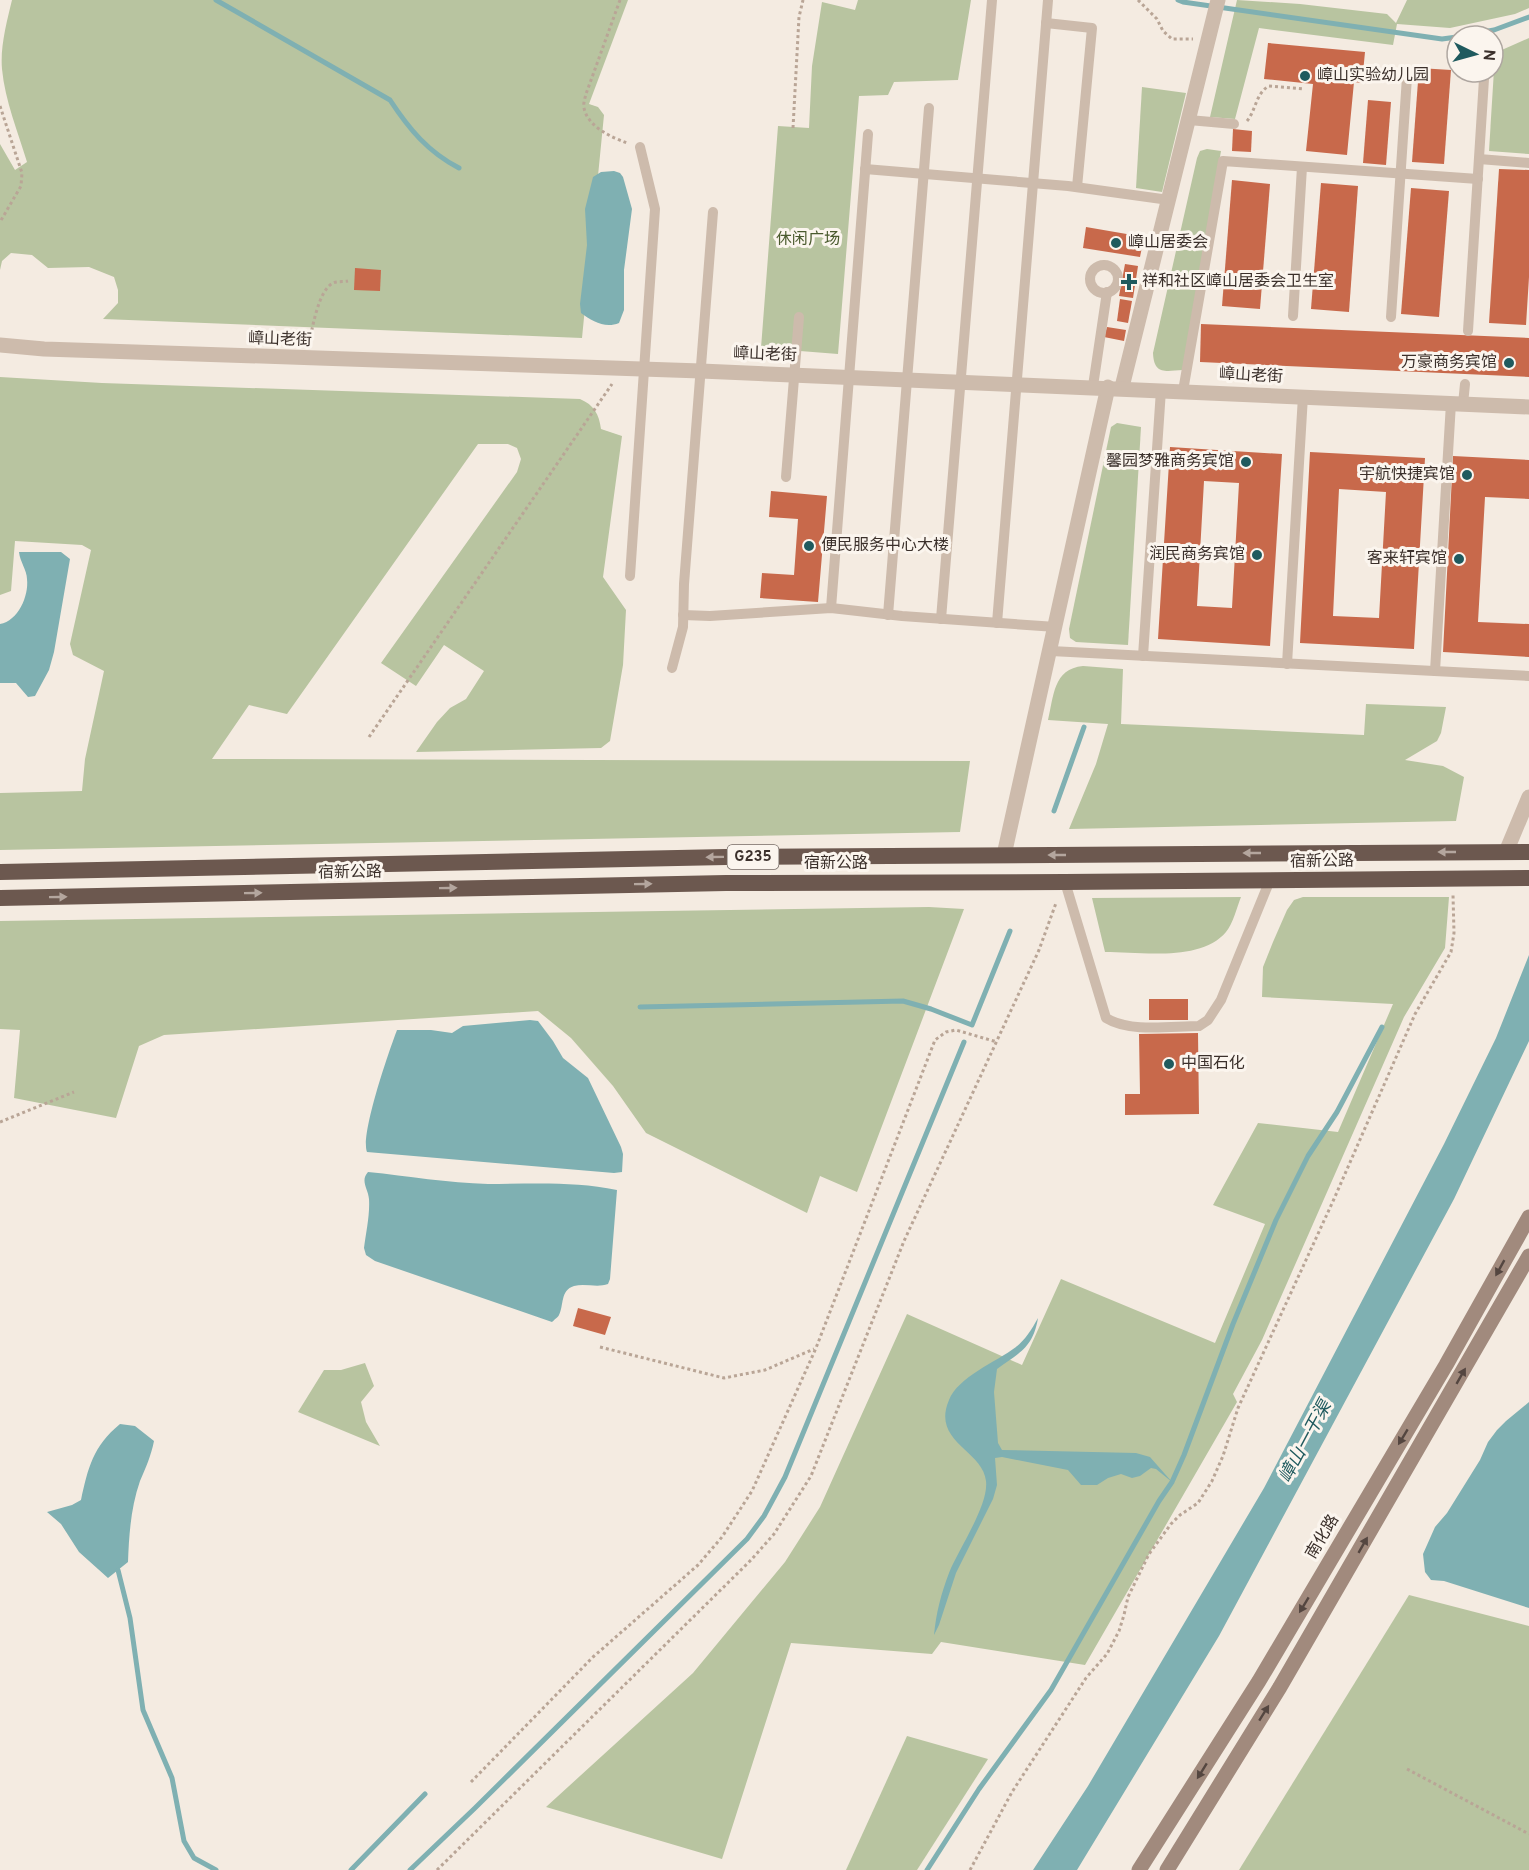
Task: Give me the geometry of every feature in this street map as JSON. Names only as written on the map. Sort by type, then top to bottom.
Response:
[{"type":"highway","name":"宿新公路","points":[[0,872],[726,857],[1529,852]]},
{"type":"highway","name":"宿新公路","points":[[0,898],[714,883],[1529,878]]},
{"type":"main road","name":"南化路","points":[[1139,1870],[1265,1671],[1446,1365],[1529,1217]]},
{"type":"main road","points":[[1167,1870],[1280,1687],[1529,1256]]},
{"type":"street","points":[[1004,855],[1108,387],[1169,200],[1218,1]]},
{"type":"street","name":"嶂山老街","points":[[0,345],[305,359],[701,370],[1529,407]]},
{"type":"street","points":[[1506,852],[1529,797]]},
{"type":"lane","points":[[941,619],[992,0]]},
{"type":"lane","points":[[997,623],[1048,0]]},
{"type":"lane","points":[[1046,23],[1092,28],[1077,187]]},
{"type":"lane","points":[[1391,317],[1407,77]]},
{"type":"lane","points":[[1468,331],[1484,84]]},
{"type":"lane","points":[[888,615],[929,108]]},
{"type":"lane","points":[[1189,120],[1234,124]]},
{"type":"lane","points":[[831,608],[868,134]]},
{"type":"lane","points":[[630,576],[655,209],[640,147]]},
{"type":"lane","points":[[1479,159],[1529,163]]},
{"type":"lane","points":[[1183,391],[1223,161],[1478,179]]},
{"type":"lane","points":[[1293,316],[1302,167]]},
{"type":"lane","points":[[865,169],[1077,187],[1169,200]]},
{"type":"lane","points":[[672,668],[683,627],[684,584],[713,213]]},
{"type":"lane","points":[[1107,292],[1108,387]]},
{"type":"lane","points":[[786,477],[799,317]]},
{"type":"lane","points":[[1435,671],[1457,404],[1464,384]]},
{"type":"lane","points":[[1143,656],[1161,390]]},
{"type":"lane","points":[[1287,664],[1303,396]]},
{"type":"lane","points":[[683,615],[710,616],[831,608],[888,615],[1056,627]]},
{"type":"lane","points":[[1051,651],[1529,676]]},
{"type":"lane","points":[[1065,882],[1106,1018],[1113,1023],[1133,1027],[1199,1026],[1208,1020],[1221,1000],[1270,880]]},
{"type":"path","points":[[620,0],[585,94],[583,108],[591,121],[608,136],[640,147]]},
{"type":"path","points":[[793,128],[799,17],[803,0]]},
{"type":"path","points":[[1138,0],[1157,19],[1163,31],[1172,39],[1209,39]]},
{"type":"path","points":[[1234,124],[1244,124],[1252,114],[1260,94],[1269,86],[1304,89]]},
{"type":"path","points":[[0,106],[22,173],[21,186],[0,222]]},
{"type":"path","points":[[305,359],[315,319],[326,290],[332,284],[348,281]]},
{"type":"path","points":[[369,737],[623,368]]},
{"type":"path","points":[[970,1870],[1012,1792],[1086,1678],[1107,1654],[1119,1631],[1128,1597],[1149,1554],[1171,1524],[1198,1503],[1212,1481],[1223,1456],[1238,1408],[1334,1199],[1415,1014],[1451,952],[1454,933],[1453,878]]},
{"type":"path","points":[[437,1870],[751,1560],[774,1534],[810,1476],[904,1241],[1039,950],[1065,882]]},
{"type":"path","points":[[471,1782],[593,1657],[698,1565],[722,1537],[752,1491],[816,1348],[934,1040],[946,1032],[956,1030],[997,1042]]},
{"type":"path","points":[[0,1122],[74,1092]]},
{"type":"path","points":[[600,1347],[724,1378],[765,1370],[816,1348]]},
{"type":"path","points":[[1407,1768],[1529,1834]]},
{"type":"green space","points":[[12,0],[628,0],[589,104],[598,107],[604,115],[582,338],[103,319],[118,303],[118,290],[114,277],[89,267],[48,268],[32,255],[11,253],[2,261],[0,270],[0,144],[15,170],[27,162],[9,105],[2,69],[3,43]]},
{"type":"green space","name":"休闲广场","points":[[858,0],[971,0],[958,80],[894,82],[888,95],[859,96],[838,354],[761,348],[778,126],[809,128],[812,66],[822,2],[855,10]]},
{"type":"green space","points":[[1237,0],[1300,4],[1387,14],[1396,23],[1407,0],[1529,0],[1529,8],[1515,14],[1469,24],[1445,24],[1445,28],[1397,24],[1393,45],[1259,28],[1235,119],[1210,117]]},
{"type":"green space","points":[[1529,38],[1529,154],[1489,151],[1493,84],[1505,84],[1505,49]]},
{"type":"green space","points":[[1142,87],[1186,93],[1162,192],[1136,188]]},
{"type":"green space","points":[[1207,149],[1221,151],[1183,370],[1162,370],[1156,365],[1153,353],[1197,158],[1200,151]]},
{"type":"green space","points":[[0,377],[102,383],[580,399],[595,411],[601,429],[622,436],[603,577],[626,610],[623,665],[610,741],[601,748],[416,752],[450,708],[466,699],[484,671],[444,645],[416,686],[381,663],[517,472],[521,459],[517,448],[508,444],[478,444],[287,714],[249,705],[212,759],[970,761],[960,832],[0,850],[0,793],[82,791],[85,759],[104,671],[73,655],[70,644],[91,550],[82,545],[15,541],[11,591],[0,595]]},
{"type":"green space","points":[[1117,423],[1141,427],[1128,645],[1076,642],[1070,638],[1069,629],[1111,427]]},
{"type":"green space","points":[[1083,666],[1123,669],[1121,724],[1364,735],[1366,704],[1446,707],[1441,733],[1437,741],[1405,760],[1443,766],[1464,777],[1456,821],[1069,829],[1096,764],[1108,724],[1048,720],[1056,685],[1060,678],[1073,668]]},
{"type":"green space","points":[[1241,897],[1228,929],[1215,941],[1186,952],[1152,954],[1105,952],[1092,898]]},
{"type":"green space","points":[[1303,897],[1449,897],[1445,948],[1404,1017],[1262,1340],[1233,1394],[1237,1402],[1085,1665],[941,1642],[932,1654],[791,1643],[722,1859],[546,1807],[693,1673],[785,1562],[820,1507],[907,1314],[1022,1365],[1061,1279],[1215,1343],[1265,1224],[1213,1205],[1258,1123],[1338,1132],[1393,1004],[1262,997],[1263,967],[1273,942],[1287,910],[1294,900]]},
{"type":"green space","points":[[929,907],[964,909],[857,1192],[820,1176],[807,1213],[646,1133],[613,1086],[571,1038],[538,1011],[164,1035],[139,1046],[116,1118],[14,1098],[20,1030],[0,1029],[0,921]]},
{"type":"green space","points":[[365,1363],[374,1386],[361,1402],[366,1422],[380,1446],[298,1412],[324,1370],[341,1370]]},
{"type":"green space","points":[[1409,1595],[1529,1626],[1529,1870],[1239,1870]]},
{"type":"green space","points":[[907,1736],[988,1759],[917,1870],[846,1870]]},
{"type":"water","points":[[614,171],[623,177],[632,209],[624,270],[624,310],[619,323],[604,325],[581,313],[587,245],[585,209],[593,177],[601,172]]},
{"type":"water","points":[[19,552],[61,552],[70,559],[49,670],[35,696],[28,697],[16,683],[0,683],[0,624],[17,613],[26,593],[27,576]]},
{"type":"water","name":"嶂山一干渠","points":[[1529,955],[1529,1041],[1454,1199],[1219,1636],[1077,1870],[1033,1870],[1088,1786],[1264,1488],[1444,1144],[1496,1038]]},
{"type":"water","points":[[538,1021],[563,1058],[588,1078],[621,1147],[622,1172],[367,1152],[366,1143],[371,1111],[397,1030],[431,1030],[452,1033],[463,1026]]},
{"type":"water","points":[[368,1172],[443,1181],[488,1184],[569,1184],[617,1190],[608,1284],[578,1285],[570,1288],[564,1295],[559,1316],[552,1322],[375,1261],[366,1255],[364,1248],[369,1205],[365,1185]]},
{"type":"water","points":[[1038,1318],[1029,1343],[997,1369],[994,1392],[998,1443],[1002,1450],[1136,1453],[1150,1457],[1172,1482],[1156,1469],[1151,1468],[1140,1476],[1132,1478],[1121,1474],[1097,1485],[1081,1485],[1068,1470],[1002,1457],[995,1458],[997,1485],[993,1499],[956,1573],[934,1635],[946,1581],[978,1515],[986,1491],[983,1470],[952,1436],[947,1426],[945,1414],[949,1400],[960,1384],[1019,1344]]},
{"type":"water","points":[[1529,1402],[1529,1608],[1444,1581],[1431,1580],[1425,1572],[1423,1554],[1435,1527],[1447,1513],[1480,1460],[1488,1442],[1506,1421]]},
{"type":"water","points":[[120,1424],[135,1426],[154,1441],[134,1501],[128,1562],[108,1578],[79,1552],[61,1524],[47,1512],[81,1500],[93,1458],[111,1432]]},
{"type":"building","points":[[1268,43],[1365,52],[1362,83],[1354,82],[1347,155],[1306,151],[1313,84],[1264,79]]},
{"type":"building","points":[[1419,68],[1445,70],[1445,84],[1450,84],[1444,164],[1412,162]]},
{"type":"building","points":[[1368,100],[1391,102],[1386,165],[1363,163]]},
{"type":"building","points":[[1233,129],[1252,131],[1251,152],[1232,151]]},
{"type":"building","points":[[1499,169],[1529,170],[1529,277],[1526,325],[1489,323]]},
{"type":"building","points":[[1232,180],[1270,184],[1260,309],[1222,306]]},
{"type":"building","points":[[1321,183],[1358,186],[1349,312],[1311,309]]},
{"type":"building","points":[[1411,188],[1449,191],[1439,317],[1401,314]]},
{"type":"building","points":[[1086,227],[1144,237],[1140,257],[1083,248]]},
{"type":"building","points":[[1125,264],[1138,266],[1133,298],[1119,296]]},
{"type":"building","points":[[355,268],[381,270],[380,291],[354,290]]},
{"type":"building","points":[[1120,299],[1132,301],[1128,323],[1117,321]]},
{"type":"building","points":[[1201,324],[1529,338],[1529,377],[1200,362]]},
{"type":"building","points":[[1107,327],[1126,330],[1124,341],[1104,337]]},
{"type":"building","points":[[1170,447],[1282,454],[1270,646],[1158,639]],"holes":[[[1204,481],[1239,483],[1232,608],[1197,606]]]},
{"type":"building","points":[[1310,452],[1425,458],[1414,649],[1300,643]],"holes":[[[1339,489],[1386,492],[1379,618],[1333,616]]]},
{"type":"building","points":[[1453,456],[1529,460],[1529,499],[1485,497],[1478,622],[1529,624],[1529,657],[1443,652]]},
{"type":"building","name":"便民服务中心大楼","points":[[771,491],[827,496],[818,602],[760,598],[762,573],[794,575],[798,519],[769,517]]},
{"type":"building","points":[[1149,999],[1188,999],[1188,1020],[1149,1020]]},
{"type":"building","name":"中国石化","points":[[1198,1033],[1199,1114],[1125,1115],[1125,1094],[1140,1094],[1139,1034]]},
{"type":"building","points":[[578,1308],[611,1317],[605,1335],[573,1326]]},
{"type":"waterway","points":[[216,0],[390,100],[420,139],[438,155],[459,168]]},
{"type":"waterway","points":[[1178,0],[1445,39]]},
{"type":"waterway","points":[[1505,26],[1529,17]]},
{"type":"waterway","points":[[1054,811],[1084,727]]},
{"type":"waterway","points":[[640,1007],[903,1001],[972,1025],[1010,931]]},
{"type":"waterway","points":[[927,1870],[979,1789],[1051,1690],[1172,1482],[1276,1220],[1308,1156],[1337,1112],[1382,1027]]},
{"type":"waterway","points":[[410,1870],[747,1539],[764,1516],[785,1477],[964,1042]]},
{"type":"waterway","points":[[118,1570],[130,1618],[143,1710],[172,1778],[184,1841],[194,1858],[216,1870]]},
{"type":"waterway","points":[[351,1870],[425,1794]]},
{"type":"place","name":"嶂山实验幼儿园","points":[[1305,76]]},
{"type":"place","name":"嶂山居委会","points":[[1116,243]]},
{"type":"place","name":"祥和社区嶂山居委会卫生室","points":[[1129,282]]},
{"type":"place","name":"万豪商务宾馆","points":[[1509,363]]},
{"type":"place","name":"馨园梦雅商务宾馆","points":[[1246,462]]},
{"type":"place","name":"宇航快捷宾馆","points":[[1467,475]]},
{"type":"place","name":"便民服务中心大楼","points":[[809,546]]},
{"type":"place","name":"润民商务宾馆","points":[[1257,555]]},
{"type":"place","name":"客来轩宾馆","points":[[1459,559]]},
{"type":"place","name":"中国石化","points":[[1169,1064]]}]
